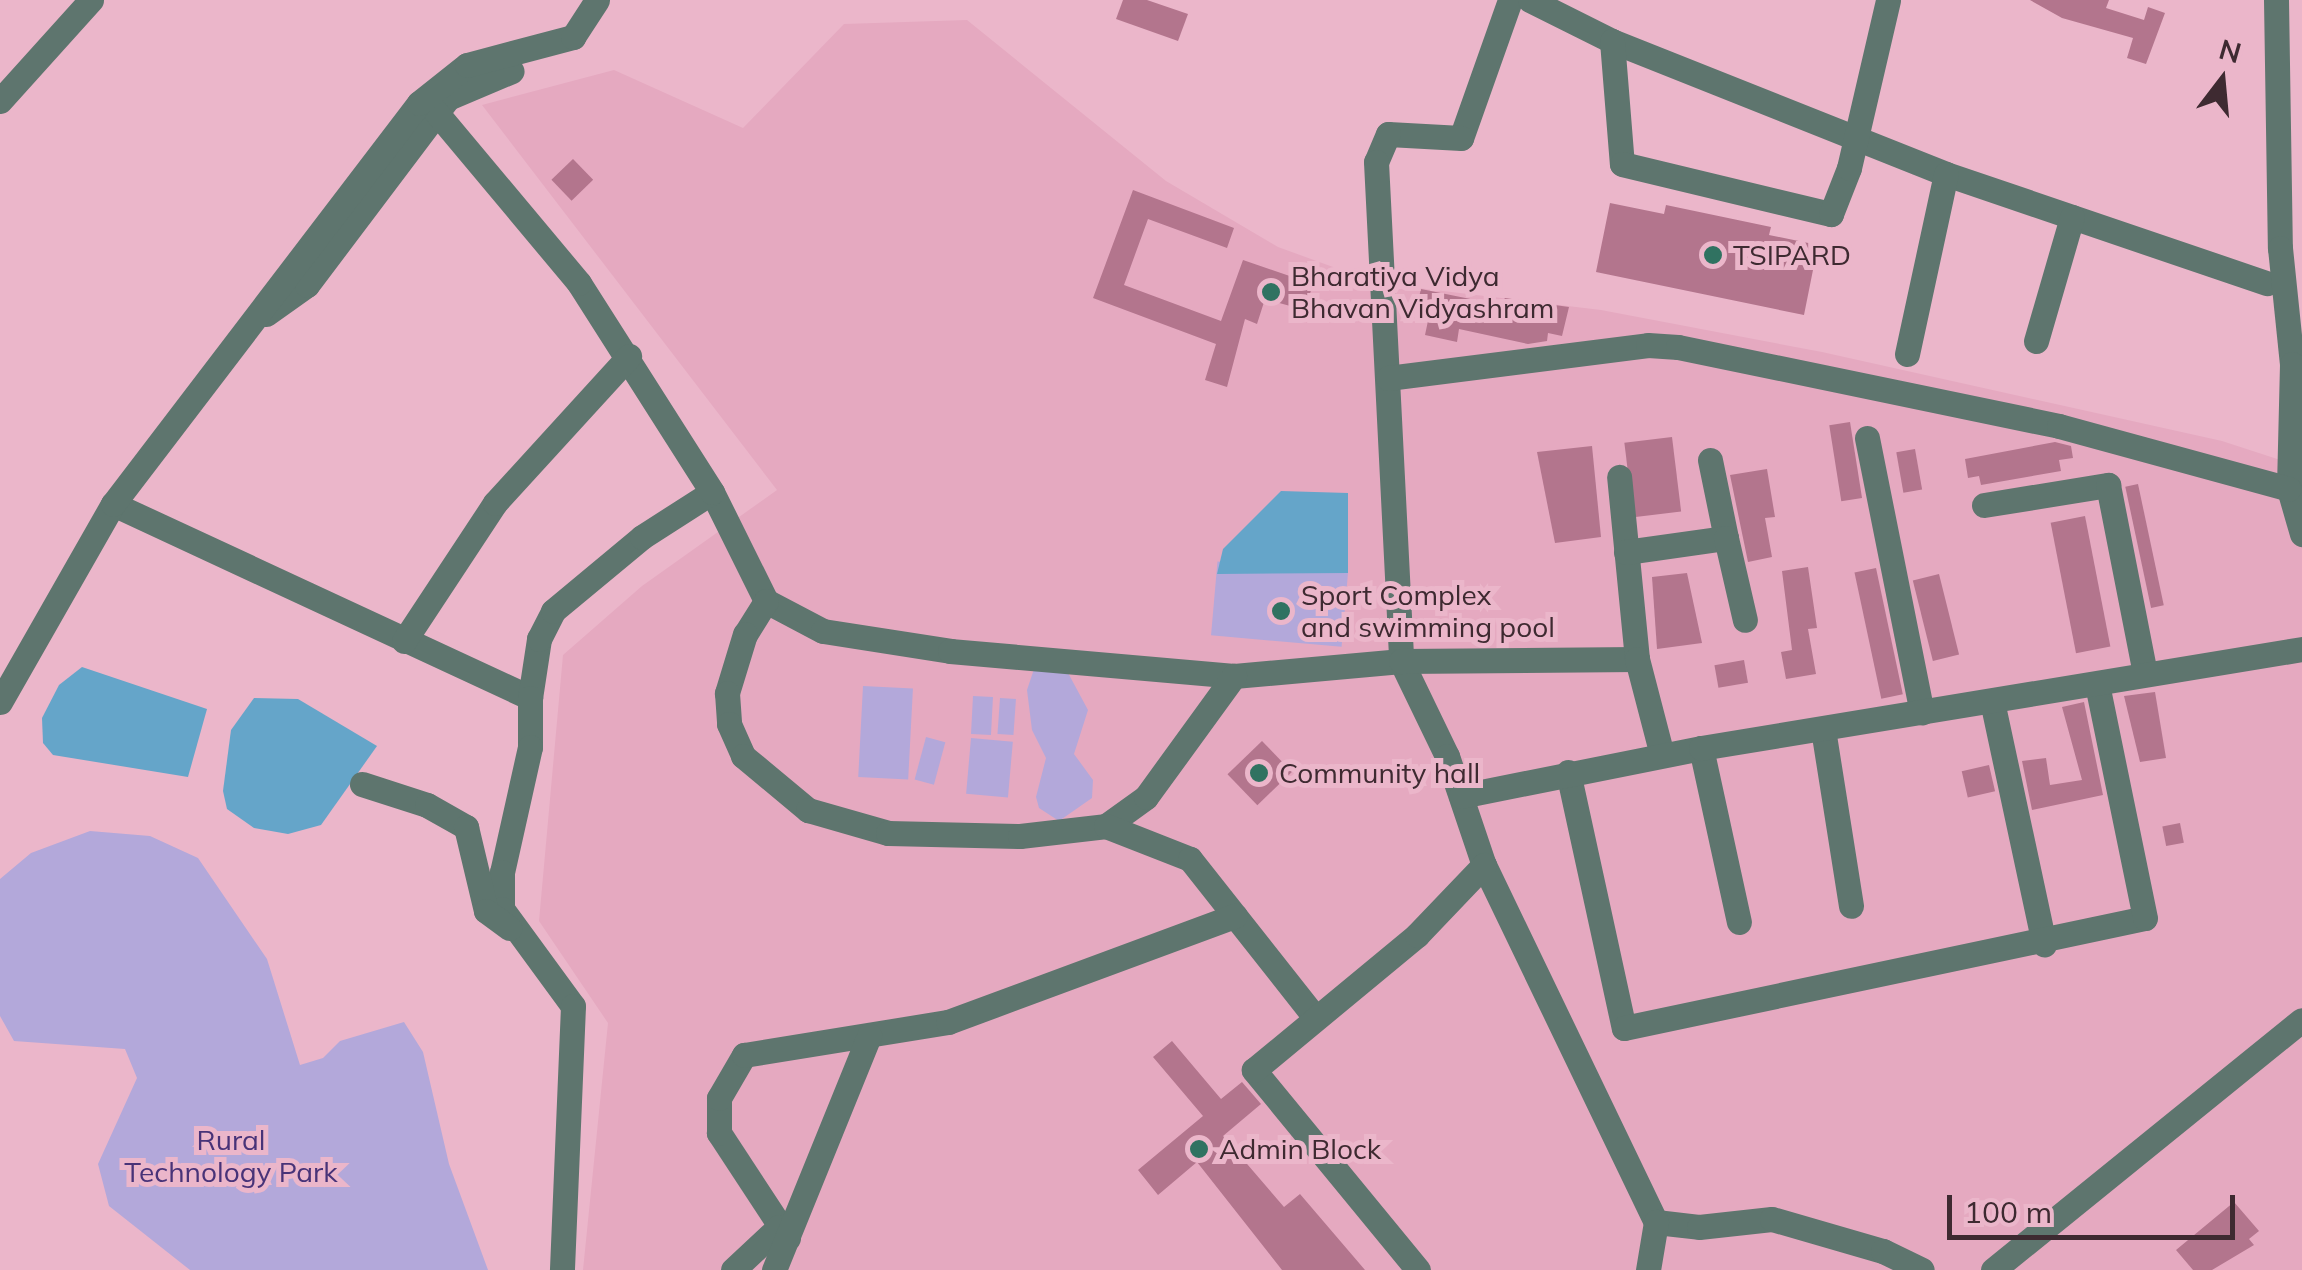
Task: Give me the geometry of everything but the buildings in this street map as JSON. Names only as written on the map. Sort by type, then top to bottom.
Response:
[{"type":"street","points":[[0,102],[91,0]]},
{"type":"street","points":[[262,317],[307,286],[436,112],[472,82],[560,58],[614,0]]},
{"type":"street","points":[[1510,0],[1461,138],[1388,134],[1376,162],[1402,661],[1461,796],[1484,865],[1656,1222],[1648,1270]]},
{"type":"street","points":[[1530,0],[1612,41],[1852,133],[1946,174],[2267,283]]},
{"type":"street","points":[[1612,41],[1622,164],[1831,214],[1849,168],[1852,133],[1888,0]]},
{"type":"street","points":[[2260,0],[2296,342],[2298,392],[2289,489],[2302,534]]},
{"type":"street","points":[[2276,0],[2281,188],[2267,283],[2276,366],[2298,392]]},
{"type":"street","points":[[0,702],[114,504],[262,317],[434,86],[467,64],[563,42],[594,19]]},
{"type":"street","points":[[436,112],[579,283],[629,356],[712,492],[766,602],[823,630],[907,646],[1234,676],[1402,661],[1637,660]]},
{"type":"street","points":[[1906,354],[1946,174]]},
{"type":"street","points":[[2036,341],[2072,217]]},
{"type":"street","points":[[1388,378],[1648,345],[1678,347],[2058,426],[2289,489]]},
{"type":"street","points":[[404,641],[494,502],[629,356]]},
{"type":"street","points":[[1866,438],[1922,712]]},
{"type":"street","points":[[1710,460],[1745,620]]},
{"type":"street","points":[[1619,476],[1637,660],[1662,755]]},
{"type":"street","points":[[1984,505],[2108,485],[2145,673]]},
{"type":"street","points":[[562,1270],[576,1032],[564,987],[502,910],[501,888],[530,747],[530,698],[539,639],[554,611],[642,537],[712,492]]},
{"type":"street","points":[[114,504],[530,698]]},
{"type":"street","points":[[1626,552],[1726,538]]},
{"type":"street","points":[[766,602],[732,665],[729,724],[742,756],[808,810],[888,832],[1020,836],[1106,826],[1190,859],[1315,1016]]},
{"type":"street","points":[[1461,796],[1701,748],[2302,649]]},
{"type":"street","points":[[1106,826],[1146,797],[1234,676]]},
{"type":"street","points":[[1568,772],[1624,1028],[2044,944],[2145,918],[2097,684]]},
{"type":"street","points":[[1992,701],[2044,944]]},
{"type":"street","points":[[1823,729],[1851,906]]},
{"type":"street","points":[[1701,748],[1739,922]]},
{"type":"street","points":[[362,784],[427,805],[466,827],[486,911],[519,934]]},
{"type":"street","points":[[1418,1270],[1254,1070],[1417,935],[1484,865]]},
{"type":"street","points":[[784,1233],[719,1132],[719,1098],[732,1066],[764,1047],[869,1036],[975,1014],[1235,916]]},
{"type":"street","points":[[1993,1270],[2302,1020]]},
{"type":"street","points":[[774,1270],[784,1233],[869,1036]]},
{"type":"street","points":[[1656,1222],[1698,1227],[1772,1219],[1884,1251],[1922,1270]]},
{"type":"street","points":[[732,1270],[784,1233]]},
{"type":"shaded area","points":[[967,20],[1166,181],[1278,247],[1377,283],[1601,310],[1822,352],[2222,441],[2302,467],[2302,1270],[583,1270],[608,1023],[539,921],[563,655],[642,586],[777,490],[482,105],[614,70],[743,128],[844,24]]},
{"type":"green space","name":"Sport Complex and swimming pool","points":[[1217,562],[1348,573],[1342,647],[1211,635]]},
{"type":"green space","points":[[1037,660],[1067,671],[1088,710],[1074,754],[1093,780],[1092,798],[1059,821],[1039,808],[1036,797],[1046,758],[1032,730],[1027,690]]},
{"type":"green space","points":[[863,686],[913,689],[908,779],[858,777]]},
{"type":"green space","points":[[973,696],[993,697],[991,735],[971,734]]},
{"type":"green space","points":[[1000,698],[1016,699],[1013,735],[997,734]]},
{"type":"green space","points":[[926,737],[945,742],[934,785],[915,780]]},
{"type":"green space","points":[[971,738],[1013,742],[1008,797],[966,794]]},
{"type":"green space","name":"Rural Technology Park","points":[[90,831],[150,836],[198,858],[267,959],[300,1065],[323,1058],[340,1041],[404,1022],[423,1052],[449,1164],[488,1270],[190,1270],[109,1206],[98,1164],[137,1078],[125,1049],[14,1041],[0,1016],[0,879],[31,853]]},
{"type":"water","points":[[1281,491],[1348,493],[1348,573],[1217,574],[1223,549]]},
{"type":"water","points":[[82,667],[207,709],[188,777],[53,755],[43,743],[42,718],[59,685]]},
{"type":"water","points":[[254,698],[298,699],[377,746],[321,825],[288,834],[254,828],[227,809],[223,791],[231,730]]},
{"type":"place","name":"TSIPARD","points":[[1713,255]]},
{"type":"place","name":"Bharatiya Vidya Bhavan Vidyashram","points":[[1271,292]]},
{"type":"place","name":"Sport Complex and swimming pool","points":[[1281,611]]},
{"type":"place","name":"Community hall","points":[[1259,773]]},
{"type":"place","name":"Admin Block","points":[[1199,1149]]}]
